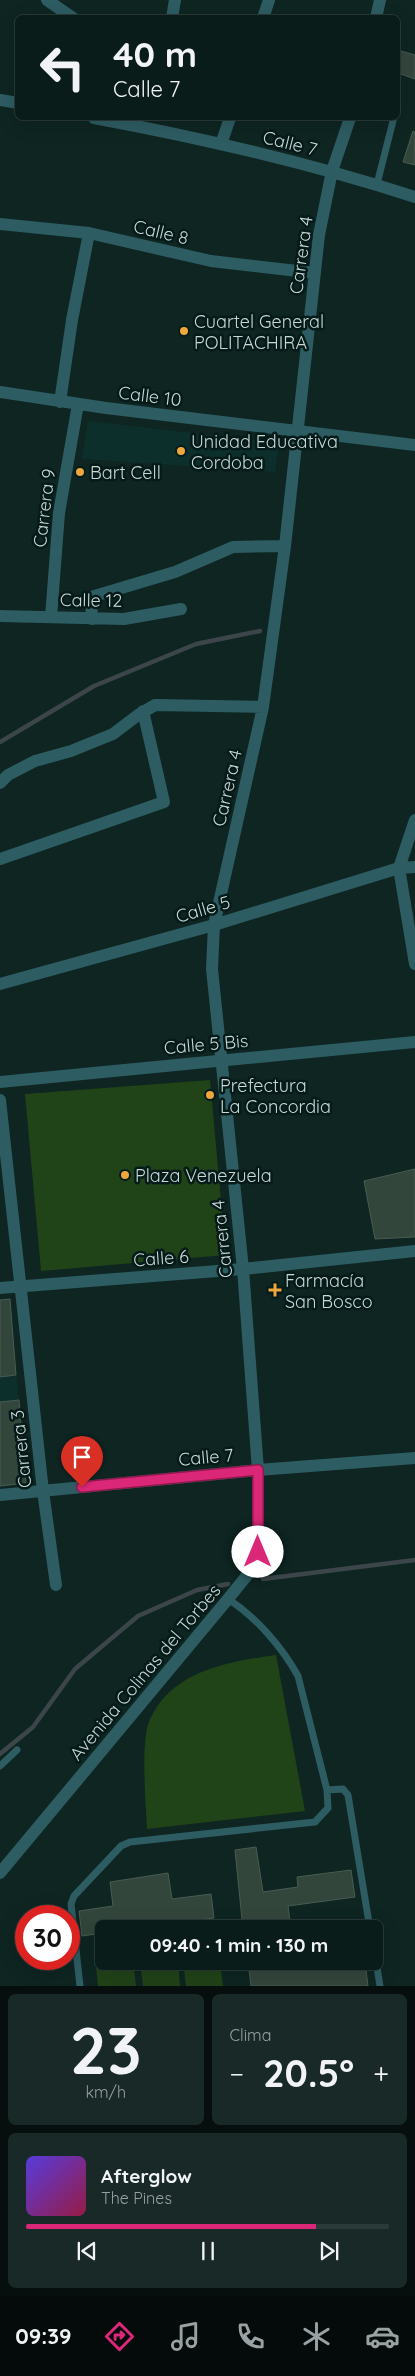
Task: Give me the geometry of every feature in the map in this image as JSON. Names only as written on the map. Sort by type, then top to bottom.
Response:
[{"type":"street","points":[[47,0],[69,15]]},
{"type":"street","points":[[172,15],[175,0]]},
{"type":"street","points":[[264,15],[269,0]]},
{"type":"street","points":[[377,15],[380,0]]},
{"type":"street","points":[[0,100],[15,102]]},
{"type":"street","name":"Calle 7","points":[[116,120],[160,124],[221,144],[332,171],[415,197]]},
{"type":"street","points":[[221,144],[229,120]]},
{"type":"street","name":"Carrera 4","points":[[258,1470],[243,1269],[212,970],[214,925],[264,707],[285,546],[319,235],[332,171],[349,120]]},
{"type":"street","name":"Calle 8","points":[[0,224],[88,233],[211,261],[315,273]]},
{"type":"street","points":[[60,402],[72,320],[88,233]]},
{"type":"street","name":"Calle 10","points":[[0,392],[60,402],[415,445]]},
{"type":"street","name":"Carrera 9","points":[[52,618],[59,513],[78,404]]},
{"type":"street","points":[[92,619],[91,597],[175,572],[233,546],[285,546]]},
{"type":"street","name":"Calle 12","points":[[0,616],[124,620],[181,609]]},
{"type":"street","points":[[0,783],[35,760],[71,751],[113,734],[143,711],[155,705],[264,707]]},
{"type":"street","points":[[0,859],[164,802],[143,711]]},
{"type":"street","points":[[415,820],[399,868],[415,964]]},
{"type":"street","name":"Calle 5","points":[[0,984],[214,925],[399,868],[415,867]]},
{"type":"street","name":"Calle 5 Bis","points":[[0,1082],[415,1042]]},
{"type":"street","name":"Carrera 3","points":[[0,1100],[43,1491],[56,1586]]},
{"type":"street","name":"Calle 6","points":[[0,1288],[243,1269],[415,1251]]},
{"type":"street","name":"Calle 7","points":[[0,1495],[258,1470],[415,1458]]},
{"type":"street","name":"Avenida Colinas del Torbes","points":[[0,1873],[253,1568],[258,1552],[258,1470]]},
{"type":"lane","points":[[377,184],[393,121]]},
{"type":"lane","points":[[80,1986],[71,1904],[74,1896],[121,1846],[130,1842],[315,1822],[328,1808],[327,1790],[298,1676],[291,1664],[246,1611],[228,1599]]},
{"type":"lane","points":[[0,1766],[17,1750]]},
{"type":"lane","points":[[327,1790],[343,1789],[348,1794],[369,1920]]},
{"type":"lane","points":[[377,1970],[380,1986]]},
{"type":"shaded area","name":"Unidad Educativa Cordoba","points":[[88,421],[279,443],[275,472],[82,459]]},
{"type":"shaded area","points":[[0,1299],[10,1299],[26,1483],[0,1487]]},
{"type":"green space","name":"Plaza Venezuela","points":[[210,1080],[226,1255],[41,1271],[25,1094]]},
{"type":"green space","points":[[276,1655],[305,1811],[147,1829],[144,1772],[145,1742],[150,1719],[160,1702],[187,1679],[204,1671],[239,1661]]},
{"type":"green space","points":[[96,1970],[134,1970],[136,1986],[98,1986]]},
{"type":"green space","points":[[141,1970],[179,1970],[180,1986],[143,1986]]},
{"type":"green space","points":[[184,1970],[221,1970],[223,1986],[186,1986]]},
{"type":"building","points":[[401,51],[415,55],[415,79],[400,74]]},
{"type":"building","points":[[413,131],[415,132],[415,165],[403,162]]},
{"type":"building","points":[[415,1169],[415,1237],[375,1239],[364,1181]]},
{"type":"building","points":[[10,1299],[16,1375],[0,1377],[0,1300]]},
{"type":"building","points":[[19,1400],[26,1483],[0,1486],[0,1402]]},
{"type":"building","points":[[256,1847],[263,1892],[298,1887],[297,1877],[351,1870],[355,1897],[288,1906],[290,1920],[242,1920],[235,1850]]},
{"type":"building","points":[[168,1873],[172,1899],[211,1894],[214,1918],[200,1920],[95,1920],[95,1934],[82,1936],[80,1911],[113,1906],[110,1882]]},
{"type":"building","points":[[249,1970],[366,1970],[368,1986],[251,1986]]},
{"type":"waterway","points":[[0,742],[94,686],[196,644],[260,631]]},
{"type":"waterway","points":[[263,1579],[415,1560]]},
{"type":"waterway","points":[[0,1754],[33,1727],[75,1669],[138,1616],[197,1590],[228,1584]]},
{"type":"place","name":"Cuartel General POLITACHIRA","points":[[184,331]]},
{"type":"place","name":"Unidad Educativa Cordoba","points":[[181,451]]},
{"type":"place","name":"Bart Cell","points":[[80,472]]},
{"type":"place","name":"Prefectura La Concordia","points":[[210,1095]]},
{"type":"place","name":"Plaza Venezuela","points":[[125,1175]]},
{"type":"place","name":"Farmacía San Bosco","points":[[275,1290]]},
{"type":"route","points":[[82,1487],[258,1470],[258,1552]]}]
